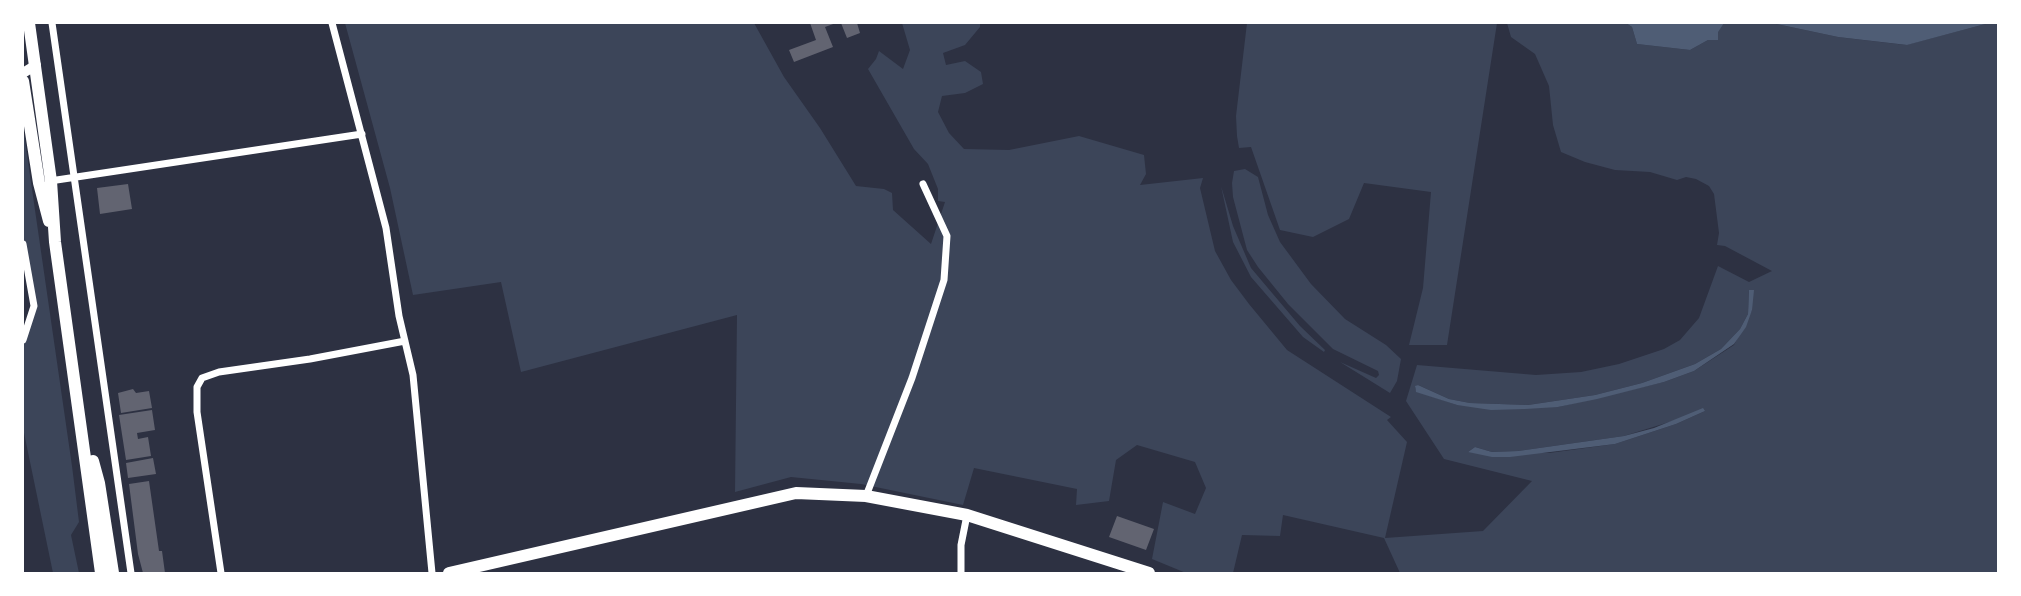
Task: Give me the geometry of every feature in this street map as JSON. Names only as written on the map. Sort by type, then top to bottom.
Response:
[{"type":"main road","points":[[29,23],[29,63],[102,573]]},
{"type":"main road","points":[[23,81],[45,182]]},
{"type":"main road","points":[[78,407],[99,483],[113,573]]},
{"type":"main road","points":[[449,573],[796,493],[866,496],[967,515],[1149,573]]},
{"type":"street","points":[[52,23],[131,573]]},
{"type":"street","points":[[332,23],[386,228],[399,316],[413,375],[432,573]]},
{"type":"street","points":[[23,74],[29,63]]},
{"type":"street","points":[[45,182],[362,134]]},
{"type":"street","points":[[866,496],[912,377],[944,280],[947,236],[923,184]]},
{"type":"street","points":[[23,244],[34,306],[23,339]]},
{"type":"street","points":[[221,573],[197,412],[197,387],[202,377],[405,341]]},
{"type":"street","points":[[961,573],[961,545],[967,515]]},
{"type":"shaded area","points":[[345,23],[754,23],[784,77],[856,186],[884,189],[892,193],[893,210],[931,244],[945,202],[938,201],[938,189],[928,164],[914,149],[868,69],[879,51],[903,69],[910,50],[902,23],[980,23],[980,27],[965,45],[943,53],[946,65],[965,61],[981,72],[983,84],[965,93],[942,96],[938,112],[949,133],[964,149],[1009,150],[1079,136],[1144,155],[1146,174],[1140,185],[1203,178],[1200,188],[1215,251],[1231,280],[1249,304],[1287,350],[1391,417],[1387,420],[1407,442],[1385,538],[1483,531],[1532,481],[1444,459],[1406,401],[1417,365],[1536,375],[1581,372],[1619,364],[1664,349],[1680,340],[1699,318],[1718,266],[1749,282],[1772,271],[1725,246],[1717,245],[1719,233],[1714,194],[1709,186],[1686,177],[1677,180],[1650,172],[1615,170],[1561,152],[1553,125],[1549,86],[1535,54],[1511,37],[1507,23],[1626,23],[1632,27],[1637,44],[1690,50],[1708,40],[1724,23],[1772,23],[1838,37],[1906,45],[1998,23],[1998,573],[1400,573],[1384,538],[1283,515],[1280,536],[1242,535],[1233,573],[1186,573],[1152,559],[1163,502],[1195,514],[1206,488],[1195,462],[1137,445],[1116,460],[1109,501],[1076,505],[1077,489],[974,468],[963,505],[861,484],[791,477],[735,492],[737,315],[521,372],[501,282],[413,295],[390,188]],"holes":[[[1749,290],[1752,310],[1734,345],[1694,371],[1664,382],[1558,407],[1457,405],[1416,391],[1415,387],[1418,385],[1449,399],[1470,403],[1528,405],[1595,395],[1642,383],[1695,364],[1721,349],[1740,329],[1748,314]],[[1705,411],[1676,424],[1615,444],[1549,453],[1468,452],[1475,447],[1492,452],[1518,451],[1624,436]]]},
{"type":"shaded area","points":[[1247,23],[1497,23],[1447,345],[1409,345],[1423,288],[1431,192],[1364,183],[1349,219],[1313,237],[1280,230],[1251,147],[1239,148],[1237,136],[1236,116]]},
{"type":"shaded area","points":[[1626,23],[1724,23],[1718,32],[1718,40],[1708,40],[1690,50],[1637,44],[1632,27]]},
{"type":"shaded area","points":[[1772,23],[1989,23],[1907,45],[1838,37]]},
{"type":"shaded area","points":[[23,127],[72,466],[79,522],[71,535],[79,573],[53,573],[23,428],[23,340],[34,306],[23,244]]},
{"type":"shaded area","points":[[1245,169],[1258,177],[1268,215],[1280,242],[1311,284],[1345,319],[1386,345],[1401,359],[1397,381],[1390,393],[1340,362],[1376,378],[1379,375],[1378,371],[1333,349],[1288,304],[1258,267],[1247,250],[1233,197],[1234,171]]},
{"type":"shaded area","points":[[1221,186],[1233,226],[1251,268],[1324,352],[1303,337],[1251,277],[1233,242]]},
{"type":"shaded area","points":[[1749,290],[1754,290],[1752,310],[1746,327],[1734,344],[1694,371],[1664,382],[1558,407],[1525,409],[1491,410],[1457,405],[1416,392],[1415,386],[1418,385],[1449,399],[1470,403],[1528,405],[1595,395],[1642,383],[1695,364],[1721,349],[1740,329],[1748,314]]},
{"type":"shaded area","points":[[1703,408],[1705,411],[1676,424],[1615,444],[1510,457],[1492,457],[1468,452],[1475,447],[1492,452],[1518,451],[1624,436],[1654,428]]},
{"type":"building","points":[[810,23],[836,23],[825,27],[833,47],[794,62],[789,50],[816,40]]},
{"type":"building","points":[[841,23],[857,23],[860,33],[847,38]]},
{"type":"building","points":[[128,184],[132,209],[100,214],[97,188]]},
{"type":"building","points":[[133,389],[136,393],[149,391],[152,408],[121,413],[118,393]]},
{"type":"building","points":[[152,410],[155,430],[137,433],[138,439],[148,437],[151,456],[126,460],[119,415]]},
{"type":"building","points":[[153,458],[156,474],[128,478],[126,463]]},
{"type":"building","points":[[149,481],[159,551],[162,551],[165,573],[143,573],[138,554],[129,484]]},
{"type":"building","points":[[1117,516],[1154,529],[1146,550],[1109,537]]}]
